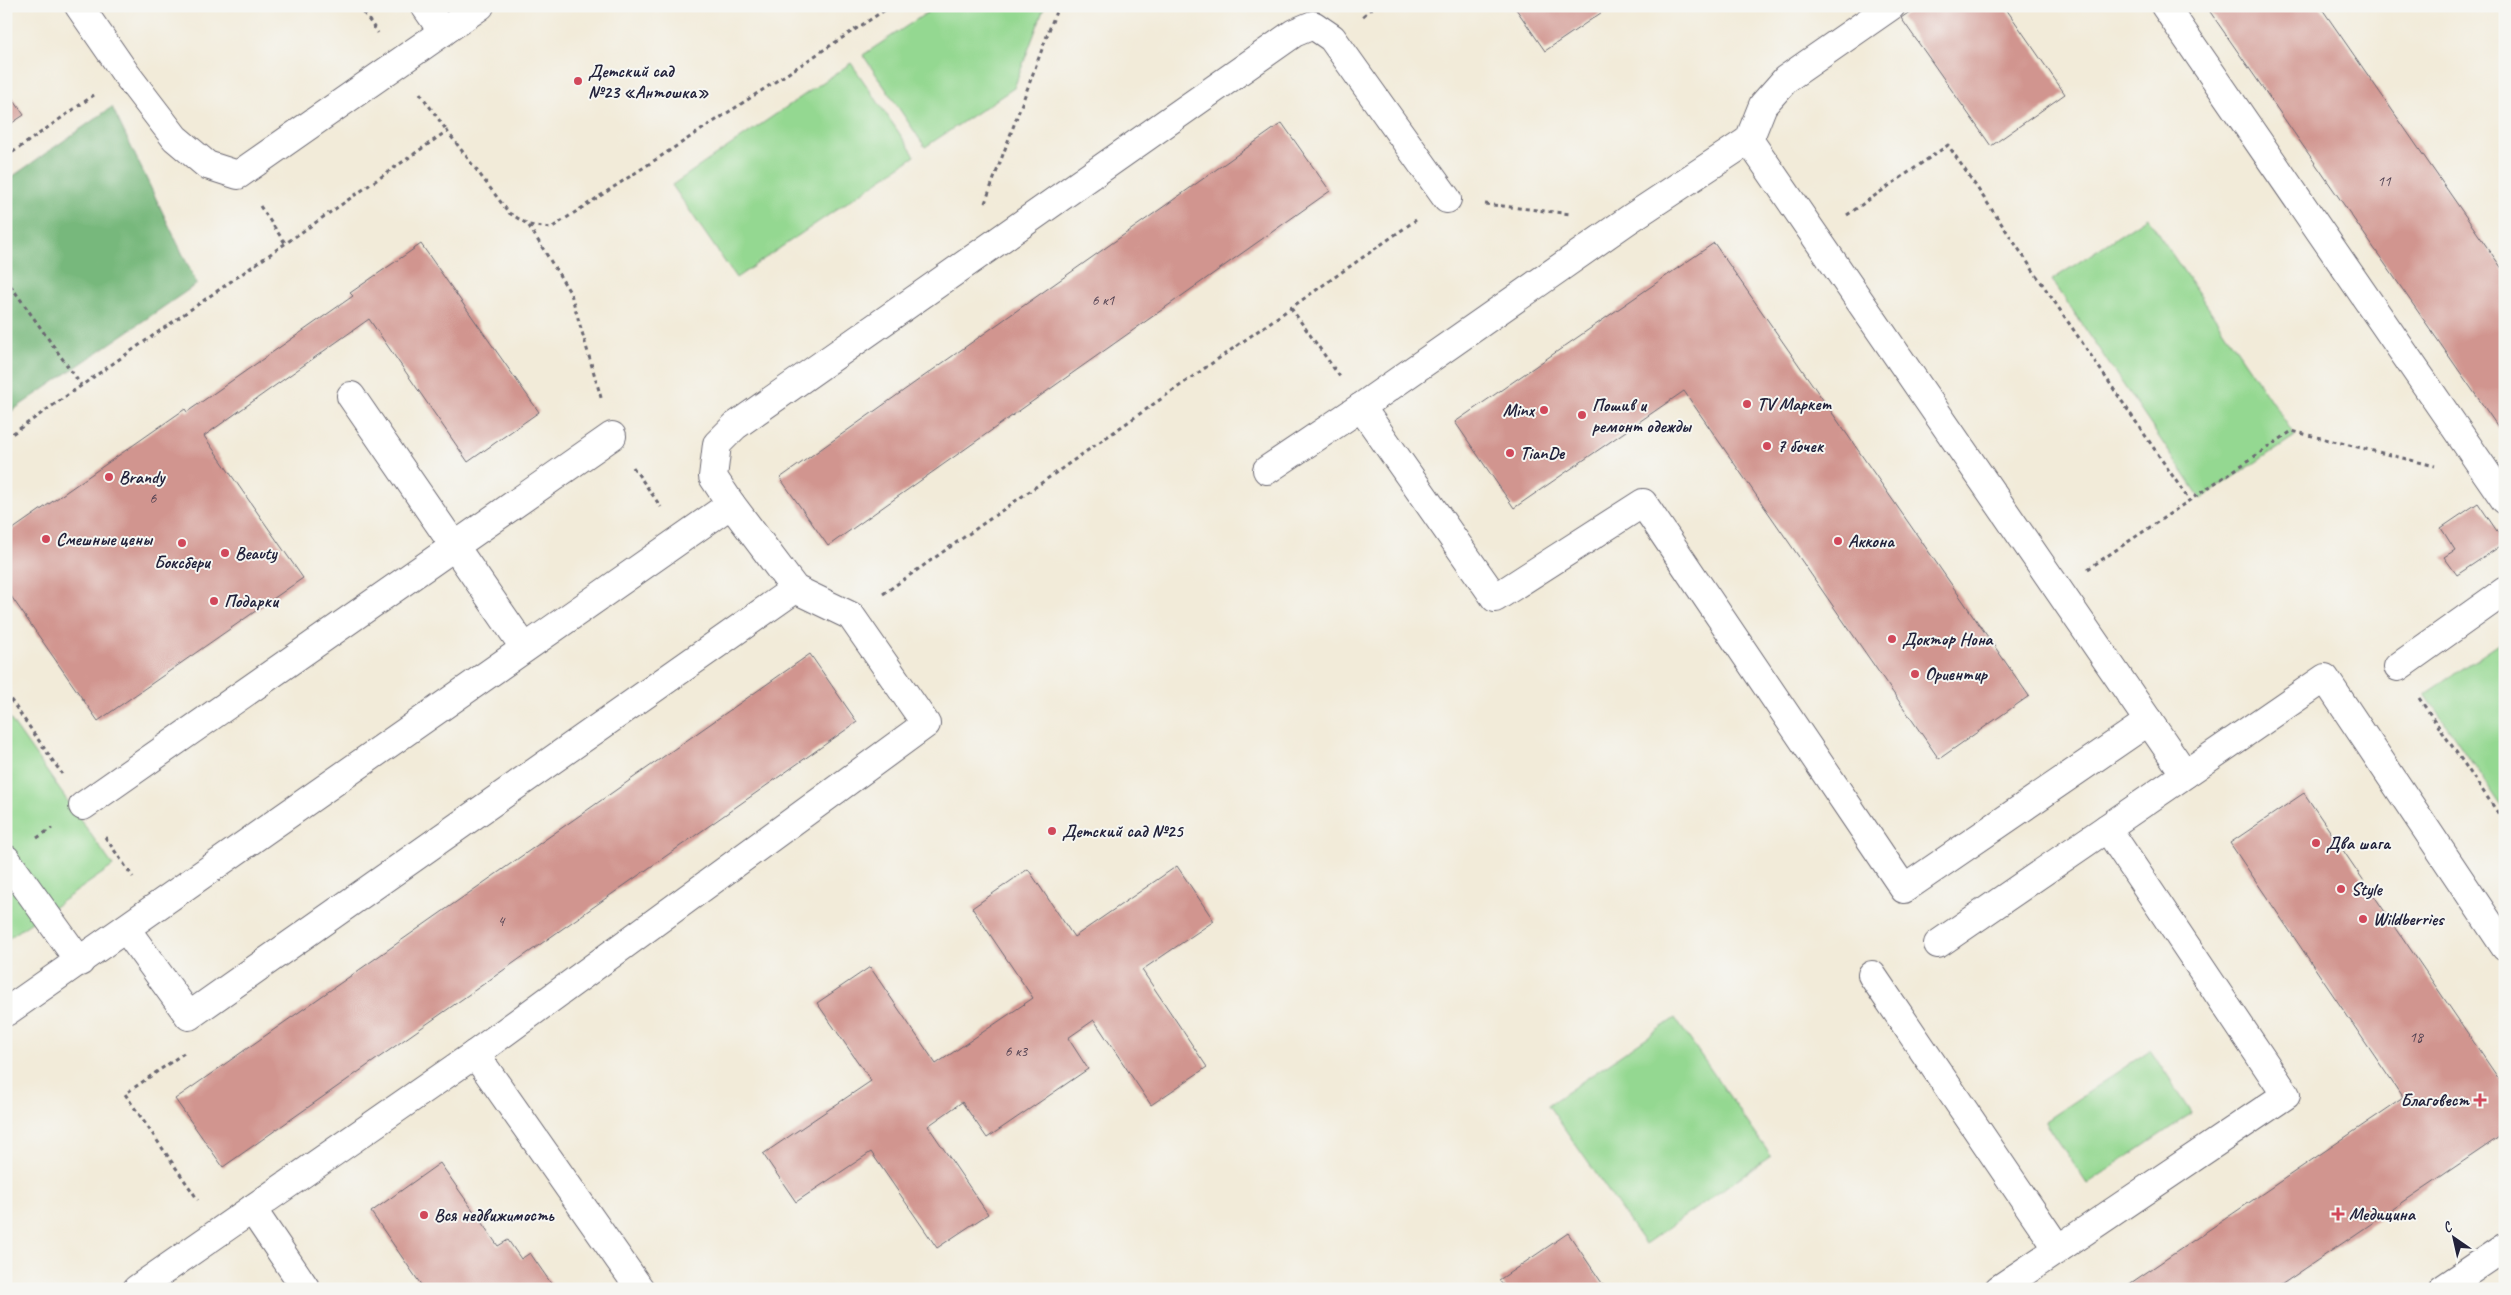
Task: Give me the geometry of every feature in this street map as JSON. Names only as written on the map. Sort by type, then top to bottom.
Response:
[{"type":"lane","points":[[79,6],[126,74],[175,138],[207,166],[238,175],[480,6]]},
{"type":"lane","points":[[425,6],[443,32]]},
{"type":"lane","points":[[1267,470],[1361,407],[1628,220],[1749,140],[1763,105],[1786,78],[1891,6]]},
{"type":"lane","points":[[2165,6],[2498,490]]},
{"type":"lane","points":[[138,1289],[475,1054],[926,724],[851,616],[795,589],[713,477],[717,444],[735,426],[1294,33],[1313,25],[1332,38],[1447,199]]},
{"type":"lane","points":[[1749,140],[2185,774]]},
{"type":"lane","points":[[351,396],[524,646]]},
{"type":"lane","points":[[1361,407],[1495,598],[1642,503],[1904,889],[2149,721]]},
{"type":"lane","points":[[84,806],[612,436]]},
{"type":"lane","points":[[6,1012],[80,962],[524,646],[731,504]]},
{"type":"lane","points":[[126,929],[189,1016],[795,589]]},
{"type":"lane","points":[[2398,668],[2505,591]]},
{"type":"lane","points":[[1938,944],[2325,678],[2505,947]]},
{"type":"lane","points":[[2000,1289],[2286,1095],[2107,828]]},
{"type":"lane","points":[[6,859],[80,962]]},
{"type":"lane","points":[[1872,975],[2058,1249]]},
{"type":"lane","points":[[475,1054],[640,1289]]},
{"type":"lane","points":[[252,1209],[306,1289]]},
{"type":"lane","points":[[2443,1289],[2505,1246]]},
{"type":"path","points":[[529,226],[551,228],[891,6]]},
{"type":"path","points":[[982,210],[1058,6]]},
{"type":"path","points":[[6,157],[126,74]]},
{"type":"path","points":[[6,438],[447,131],[509,212],[529,226],[571,294],[612,436],[682,537]]},
{"type":"path","points":[[1816,236],[1948,145],[2189,500]]},
{"type":"path","points":[[238,175],[285,242]]},
{"type":"path","points":[[851,616],[1447,199],[1628,220]]},
{"type":"path","points":[[6,279],[82,385]]},
{"type":"path","points":[[1291,308],[1361,407]]},
{"type":"path","points":[[2059,589],[2292,431],[2498,490]]},
{"type":"path","points":[[2398,668],[2505,823]]},
{"type":"path","points":[[6,859],[84,806]]},
{"type":"path","points":[[189,1016],[205,1038],[124,1094],[220,1232]]},
{"type":"green space","points":[[937,6],[1042,6],[1044,8],[1014,88],[925,147],[863,55]]},
{"type":"green space","points":[[851,63],[915,156],[736,278],[672,185]]},
{"type":"green space","points":[[112,107],[197,284],[6,415],[6,181]]},
{"type":"green space","points":[[2147,217],[2295,436],[2201,499],[2052,280]]},
{"type":"green space","points":[[2505,640],[2505,811],[2425,694]]},
{"type":"green space","points":[[6,713],[113,866],[6,940]]},
{"type":"green space","points":[[1675,1018],[1771,1156],[1645,1244],[1548,1105]]},
{"type":"green space","points":[[2150,1050],[2192,1113],[2087,1184],[2045,1121]]},
{"type":"building","points":[[1514,6],[1611,6],[1545,51]]},
{"type":"building","points":[[1918,6],[2004,6],[2065,94],[1991,146],[1901,18]]},
{"type":"building","points":[[2206,6],[2320,6],[2505,273],[2505,437]]},
{"type":"building","points":[[6,89],[24,115],[6,127]]},
{"type":"building","points":[[1282,123],[1330,191],[828,546],[780,478]]},
{"type":"building","points":[[1714,243],[2029,696],[1939,759],[1684,391],[1514,508],[1455,422]]},
{"type":"building","points":[[421,244],[539,412],[468,462],[369,319],[204,436],[303,578],[98,721],[6,589],[6,534],[185,409],[187,412],[353,296],[350,293]]},
{"type":"building","points":[[2478,503],[2505,543],[2457,575],[2444,557],[2455,550],[2441,528]]},
{"type":"building","points":[[810,654],[857,722],[223,1167],[175,1099]]},
{"type":"building","points":[[2304,793],[2505,1088],[2505,1133],[2275,1289],[2122,1289],[2403,1098],[2230,843]]},
{"type":"building","points":[[1177,866],[1214,921],[1142,970],[1207,1067],[1151,1105],[1094,1020],[1068,1038],[1088,1069],[987,1138],[962,1102],[928,1126],[988,1214],[937,1248],[871,1152],[796,1202],[763,1154],[871,1081],[817,1003],[870,967],[936,1064],[1033,998],[972,908],[1028,869],[1074,937]]},
{"type":"building","points":[[440,1163],[498,1246],[508,1240],[521,1259],[530,1253],[555,1289],[424,1289],[371,1212]]},
{"type":"building","points":[[1568,1233],[1606,1289],[1506,1289],[1499,1280]]},
{"type":"place","name":"Детский сад №23 «Антошка»","points":[[578,81]]},
{"type":"place","name":"TV Маркет","points":[[1747,404]]},
{"type":"place","name":"Minx","points":[[1544,410]]},
{"type":"place","name":"Пошив и ремонт одежды","points":[[1582,415]]},
{"type":"place","name":"7 бочек","points":[[1767,446]]},
{"type":"place","name":"TianDe","points":[[1510,453]]},
{"type":"place","name":"Brandy","points":[[109,477]]},
{"type":"place","name":"Смешные цены","points":[[46,539]]},
{"type":"place","name":"Аккона","points":[[1838,541]]},
{"type":"place","name":"Боксбери","points":[[182,543]]},
{"type":"place","name":"Beauty","points":[[225,553]]},
{"type":"place","name":"Подарки","points":[[214,601]]},
{"type":"place","name":"Доктор Нона","points":[[1892,639]]},
{"type":"place","name":"Ориентир","points":[[1915,674]]},
{"type":"place","name":"Детский сад №25","points":[[1052,831]]},
{"type":"place","name":"Два шага","points":[[2316,843]]},
{"type":"place","name":"Style","points":[[2341,889]]},
{"type":"place","name":"Wildberries","points":[[2363,919]]},
{"type":"place","name":"Благовест","points":[[2480,1100]]},
{"type":"place","name":"Медицина","points":[[2338,1214]]},
{"type":"place","name":"Вся недвижимость","points":[[424,1215]]}]
